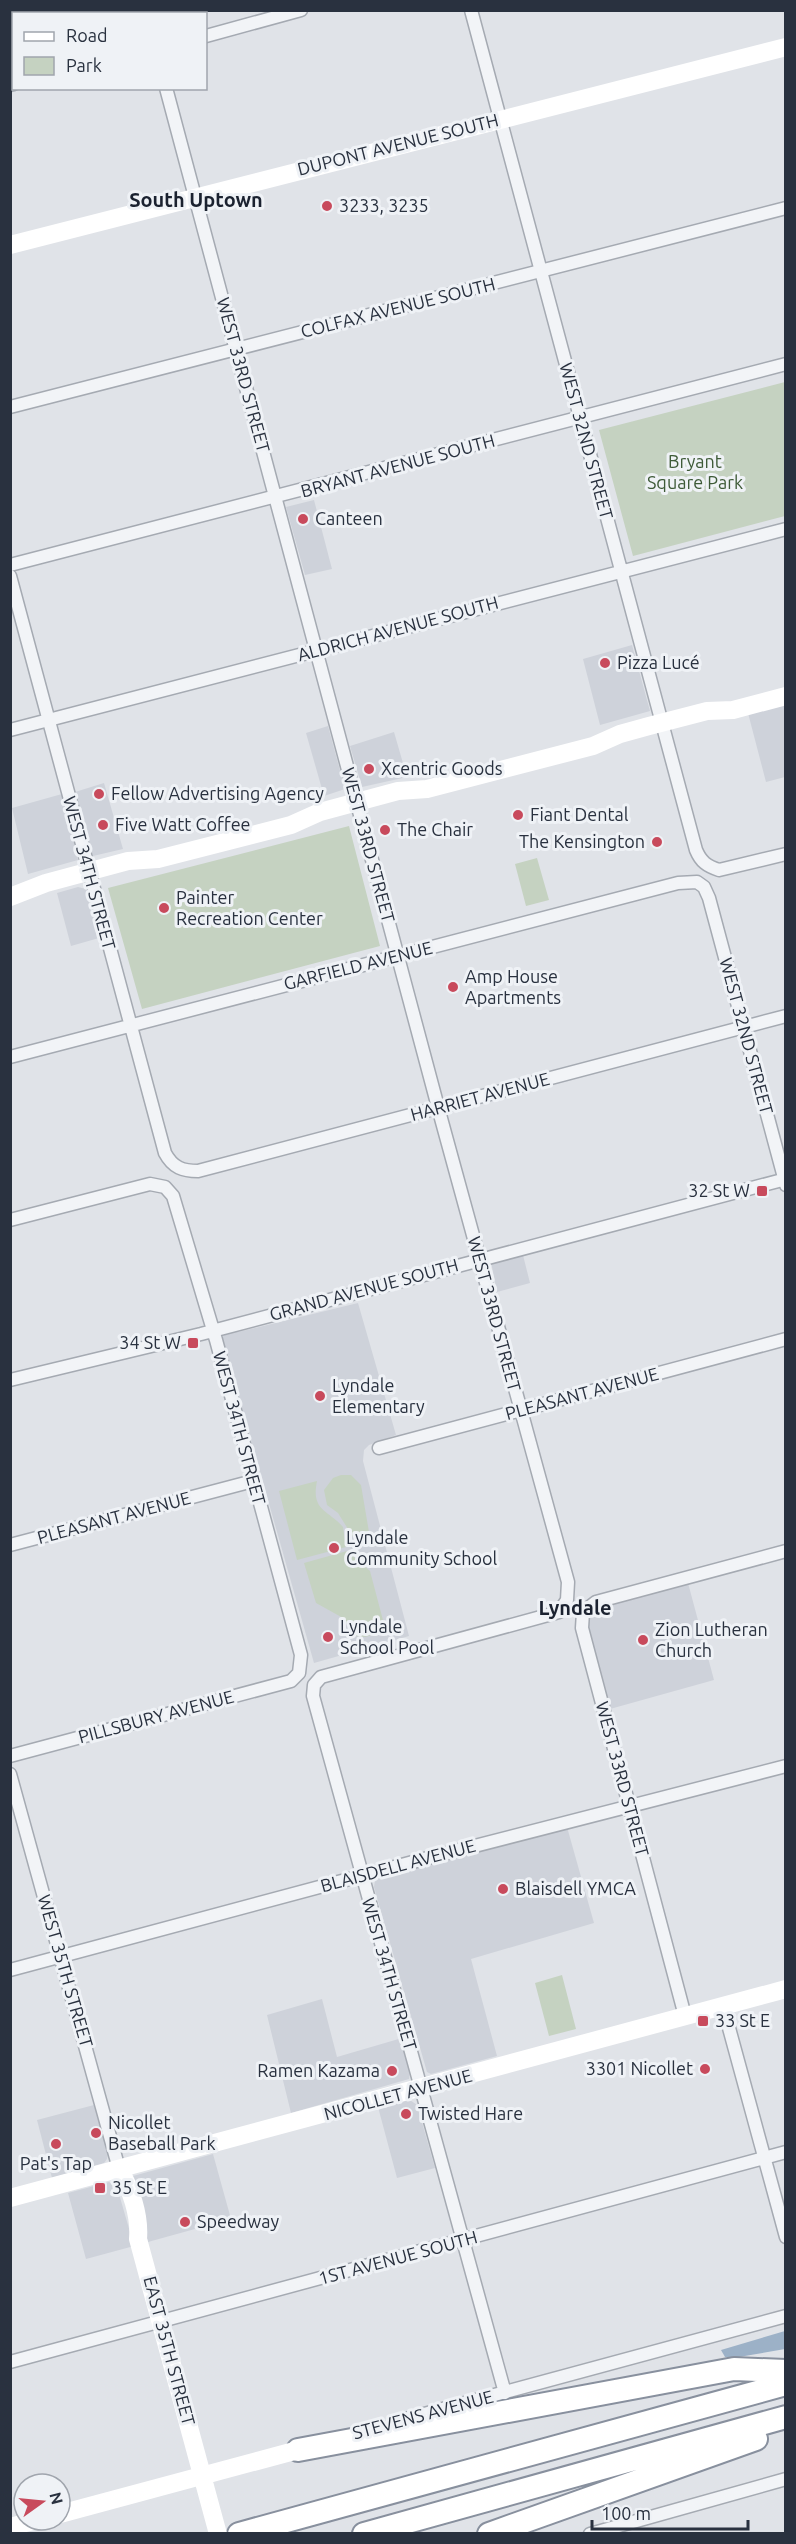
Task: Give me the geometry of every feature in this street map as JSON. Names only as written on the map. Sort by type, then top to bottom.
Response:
[{"type":"highway","points":[[298,2450],[734,2369],[786,2371]]},
{"type":"highway","points":[[239,2534],[786,2384]]},
{"type":"highway","points":[[364,2534],[786,2417]]},
{"type":"highway","points":[[489,2534],[786,2427]]},
{"type":"highway","points":[[534,2534],[619,2501],[732,2448]]},
{"type":"main road","name":"DUPONT AVENUE SOUTH","points":[[10,245],[786,47]]},
{"type":"main road","points":[[10,897],[46,883],[89,871],[128,861],[158,860],[291,825],[320,812],[356,802],[398,791],[428,789],[593,746],[620,734],[707,711],[725,701],[786,685]]},
{"type":"main road","points":[[707,711],[728,711],[786,696]]},
{"type":"main road","points":[[10,887],[46,883]]},
{"type":"main road","name":"NICOLLET AVENUE","points":[[10,2198],[422,2089],[786,1989]]},
{"type":"main road","name":"EAST 35TH STREET","points":[[114,2170],[131,2230],[138,2239],[219,2534]]},
{"type":"main road","name":"STEVENS AVENUE","points":[[72,2511],[298,2450]]},
{"type":"street","points":[[207,36],[301,10]]},
{"type":"street","name":"WEST 32ND STREET","points":[[471,10],[696,850],[700,860],[709,867],[729,868],[786,854]]},
{"type":"street","name":"WEST 33RD STREET","points":[[167,90],[438,1108],[568,1582],[567,1600],[558,1612],[321,1677],[314,1685]]},
{"type":"street","name":"COLFAX AVENUE SOUTH","points":[[10,406],[786,208]]},
{"type":"street","name":"BRYANT AVENUE SOUTH","points":[[10,565],[786,364]]},
{"type":"street","name":"ALDRICH AVENUE SOUTH","points":[[10,730],[786,529]]},
{"type":"street","name":"WEST 34TH STREET","points":[[10,576],[165,1153],[175,1167]]},
{"type":"street","name":"GARFIELD AVENUE","points":[[10,1058],[678,883],[697,882],[704,887]]},
{"type":"street","name":"WEST 32ND STREET","points":[[704,887],[785,1181]]},
{"type":"street","name":"HARRIET AVENUE","points":[[175,1167],[186,1171],[198,1171],[786,1016]]},
{"type":"street","name":"GRAND AVENUE SOUTH","points":[[10,1380],[214,1331],[785,1181]]},
{"type":"street","name":"WEST 34TH STREET","points":[[10,1220],[150,1184],[165,1187],[173,1196],[214,1331],[301,1655],[299,1673]]},
{"type":"street","name":"PLEASANT AVENUE","points":[[379,1448],[786,1339]]},
{"type":"street","name":"PLEASANT AVENUE","points":[[10,1545],[253,1481]]},
{"type":"street","name":"WEST 33RD STREET","points":[[685,2016],[582,1628],[583,1612],[596,1602],[786,1551]]},
{"type":"street","name":"PILLSBURY AVENUE","points":[[10,1756],[291,1681],[299,1673]]},
{"type":"street","name":"WEST 34TH STREET","points":[[314,1685],[313,1696],[505,2393]]},
{"type":"street","name":"BLAISDELL AVENUE","points":[[10,1970],[786,1766]]},
{"type":"street","name":"WEST 35TH STREET","points":[[10,1774],[60,1956],[114,2170]]},
{"type":"street","points":[[723,2006],[786,2237]]},
{"type":"street","name":"1ST AVENUE SOUTH","points":[[10,2362],[786,2152]]},
{"type":"street","name":"STEVENS AVENUE","points":[[298,2450],[786,2316]]},
{"type":"street","points":[[590,2534],[786,2479]]},
{"type":"shaded area","points":[[314,500],[332,569],[305,575],[286,507]]},
{"type":"shaded area","points":[[632,645],[650,711],[600,725],[583,659]]},
{"type":"shaded area","points":[[785,703],[785,777],[766,782],[748,713]]},
{"type":"shaded area","points":[[328,726],[345,789],[324,796],[306,733]]},
{"type":"shaded area","points":[[394,732],[407,777],[362,787],[350,746]]},
{"type":"shaded area","points":[[104,783],[123,849],[93,856],[75,792]]},
{"type":"shaded area","points":[[62,794],[78,860],[28,874],[12,808]]},
{"type":"shaded area","points":[[78,887],[86,889],[99,938],[71,946],[57,893]]},
{"type":"shaded area","points":[[523,1255],[530,1283],[497,1292],[491,1262]]},
{"type":"shaded area","name":"Lyndale Community School","points":[[358,1303],[396,1435],[369,1445],[364,1450],[363,1461],[409,1636],[314,1663],[222,1337],[232,1330],[238,1332]]},
{"type":"shaded area","points":[[688,1583],[714,1680],[610,1709],[586,1620],[592,1609]]},
{"type":"shaded area","points":[[567,1827],[594,1923],[471,1959],[497,2056],[431,2074],[427,2072],[374,1887],[375,1880],[380,1876]]},
{"type":"shaded area","points":[[322,1999],[337,2057],[402,2038],[410,2072],[409,2079],[291,2113],[267,2015]]},
{"type":"shaded area","points":[[410,2100],[417,2105],[435,2168],[397,2178],[378,2107]]},
{"type":"shaded area","points":[[94,2105],[108,2154],[107,2159],[104,2163],[52,2178],[37,2120]]},
{"type":"shaded area","points":[[213,2154],[231,2219],[148,2242],[132,2183],[133,2176]]},
{"type":"shaded area","points":[[109,2182],[117,2187],[134,2246],[86,2259],[68,2193]]},
{"type":"green space","name":"Bryant Square Park","points":[[785,382],[785,516],[633,556],[599,430]]},
{"type":"green space","points":[[349,826],[380,946],[142,1009],[108,888]]},
{"type":"green space","points":[[537,858],[549,900],[526,906],[515,864]]},
{"type":"green space","points":[[351,1475],[361,1485],[369,1532],[353,1537],[338,1513],[327,1505],[324,1490],[333,1478]]},
{"type":"green space","points":[[317,1481],[318,1504],[343,1527],[346,1547],[297,1560],[279,1491]]},
{"type":"green space","points":[[347,1551],[370,1571],[384,1624],[379,1633],[365,1637],[355,1636],[343,1618],[316,1603],[304,1563]]},
{"type":"green space","points":[[562,1975],[576,2029],[549,2036],[535,1983]]},
{"type":"water","points":[[785,2331],[785,2349],[733,2358],[725,2357],[721,2350]]},
{"type":"place","name":"3233, 3235","points":[[327,206]]},
{"type":"place","name":"Canteen","points":[[303,519]]},
{"type":"place","name":"Pizza Lucé","points":[[605,663]]},
{"type":"place","name":"Xcentric Goods","points":[[369,769]]},
{"type":"place","name":"Fellow Advertising Agency","points":[[99,794]]},
{"type":"place","name":"Fiant Dental","points":[[518,815]]},
{"type":"place","name":"Five Watt Coffee","points":[[103,825]]},
{"type":"place","name":"The Chair","points":[[385,830]]},
{"type":"place","name":"The Kensington","points":[[657,842]]},
{"type":"place","name":"Painter Recreation Center","points":[[164,908]]},
{"type":"place","name":"Amp House Apartments","points":[[453,987]]},
{"type":"place","name":"32 St W","points":[[762,1191]]},
{"type":"place","name":"34 St W","points":[[193,1343]]},
{"type":"place","name":"Lyndale Elementary","points":[[320,1396]]},
{"type":"place","name":"Lyndale Community School","points":[[334,1548]]},
{"type":"place","name":"Lyndale School Pool","points":[[328,1637]]},
{"type":"place","name":"Zion Lutheran Church","points":[[643,1640]]},
{"type":"place","name":"Blaisdell YMCA","points":[[503,1889]]},
{"type":"place","name":"33 St E","points":[[703,2021]]},
{"type":"place","name":"3301 Nicollet","points":[[705,2069]]},
{"type":"place","name":"Ramen Kazama","points":[[392,2071]]},
{"type":"place","name":"Twisted Hare","points":[[406,2114]]},
{"type":"place","name":"Nicollet Baseball Park","points":[[96,2133]]},
{"type":"place","name":"Pat's Tap","points":[[56,2144]]},
{"type":"place","name":"35 St E","points":[[100,2188]]},
{"type":"place","name":"Speedway","points":[[185,2222]]},
{"type":"district","name":"South Uptown","points":[[196,200]]},
{"type":"district","name":"Lyndale","points":[[575,1608]]}]
